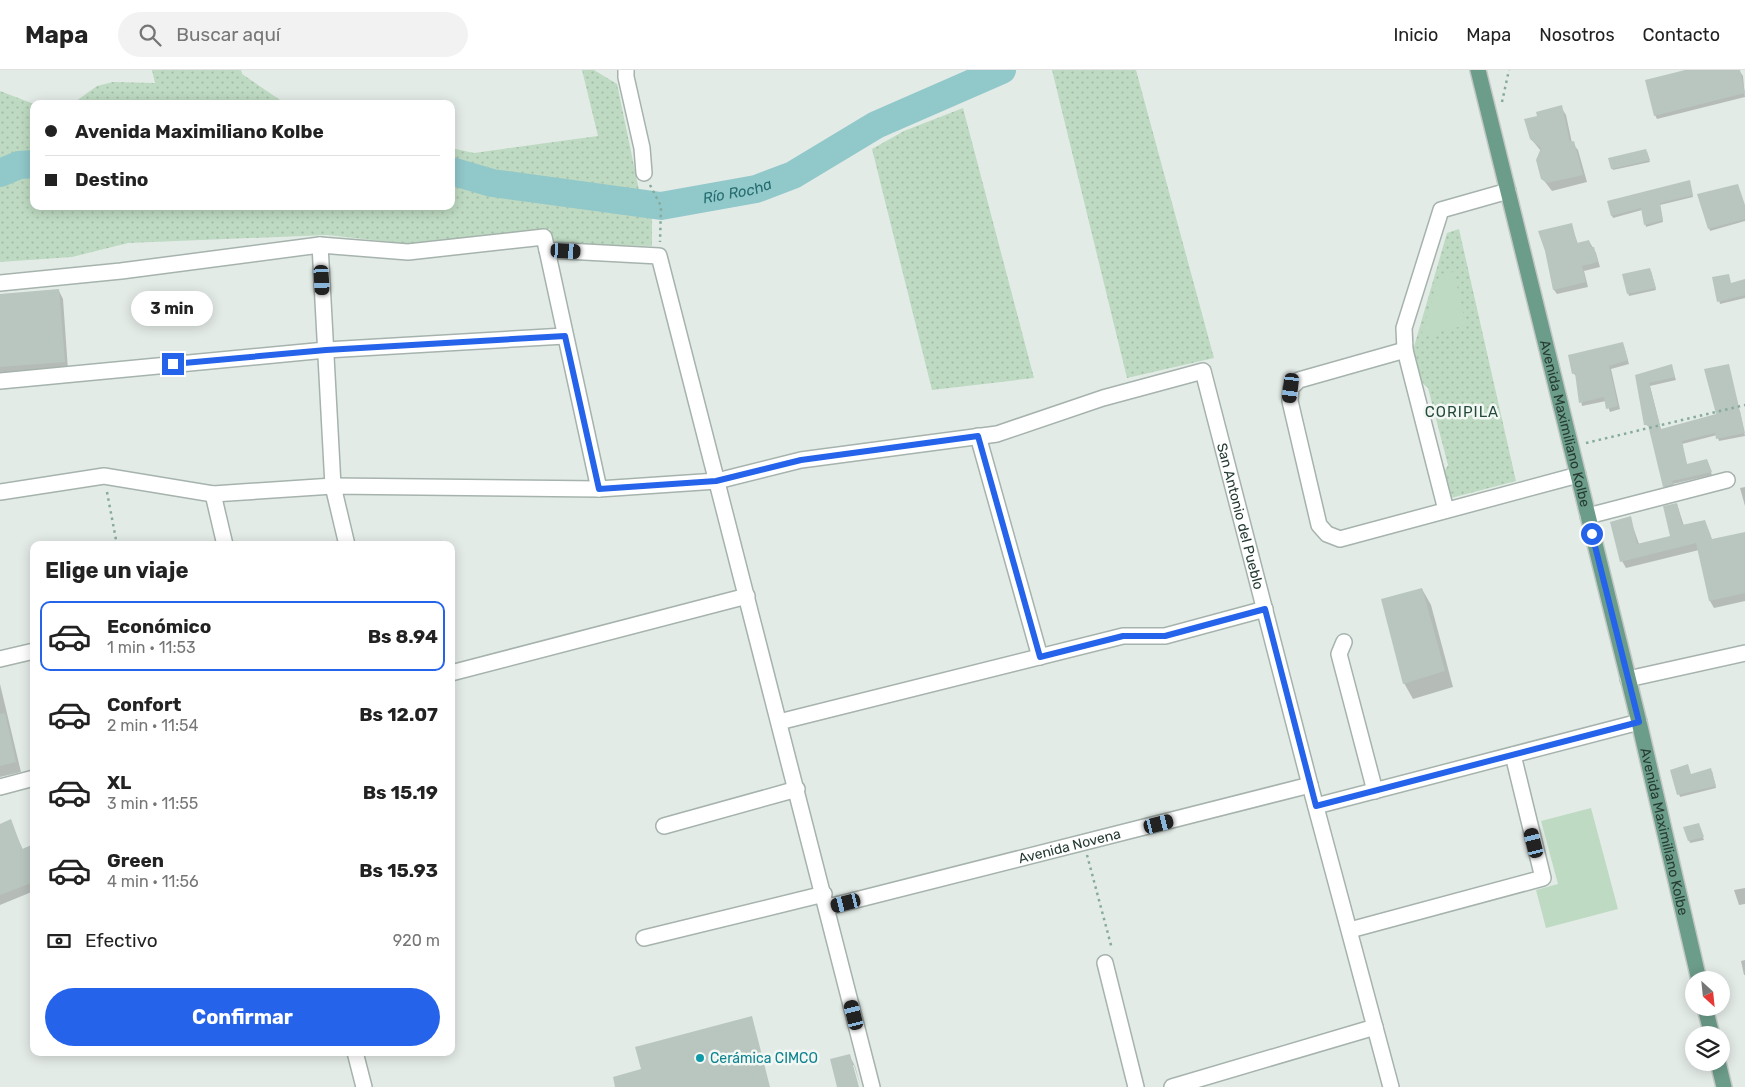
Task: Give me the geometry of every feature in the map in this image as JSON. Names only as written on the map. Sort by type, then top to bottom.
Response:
[{"type":"main road","name":"Avenida Maximiliano Kolbe","points":[[1478,70],[1639,722],[1697,971]]},
{"type":"main road","points":[[1720,1071],[1724,1087]]},
{"type":"street","points":[[626,70],[642,148],[644,173]]},
{"type":"street","points":[[1446,510],[1405,350],[1404,328],[1441,210],[1508,191]]},
{"type":"street","points":[[0,283],[121,271],[320,244],[408,252],[544,237],[599,489]]},
{"type":"street","points":[[320,244],[333,486],[346,541]]},
{"type":"street","points":[[547,250],[659,256],[826,901],[872,1087]]},
{"type":"street","points":[[0,381],[326,350],[565,336]]},
{"type":"street","points":[[1405,350],[1299,380],[1291,388],[1290,400],[1319,525],[1327,534],[1340,538],[1578,475]]},
{"type":"street","name":"San Antonio del Pueblo","points":[[978,436],[997,434],[1103,398],[1203,371],[1310,785],[1391,1087]]},
{"type":"street","points":[[0,492],[104,476],[213,494],[333,486],[599,489],[716,481],[801,460],[978,436],[1040,657]]},
{"type":"street","points":[[1588,516],[1727,480]]},
{"type":"street","points":[[213,494],[224,541]]},
{"type":"street","points":[[455,672],[747,596]]},
{"type":"street","points":[[779,722],[1123,636],[1165,636],[1265,609]]},
{"type":"street","points":[[1344,642],[1339,654],[1375,791]]},
{"type":"street","points":[[0,659],[30,651]]},
{"type":"street","points":[[1628,679],[1745,653]]},
{"type":"street","points":[[1316,806],[1639,722]]},
{"type":"street","points":[[1350,930],[1543,878],[1513,755]]},
{"type":"street","points":[[0,787],[30,779]]},
{"type":"street","name":"Avenida Novena","points":[[644,938],[826,901],[1084,842],[1310,785]]},
{"type":"street","points":[[664,826],[797,790]]},
{"type":"street","points":[[1105,962],[1136,1087]]},
{"type":"street","points":[[1172,1087],[1375,1027]]},
{"type":"street","points":[[356,1056],[364,1087]]},
{"type":"path","points":[[1490,120],[1505,98],[1508,70]]},
{"type":"path","points":[[644,173],[661,206],[659,256]]},
{"type":"path","points":[[1570,446],[1745,405]]},
{"type":"path","points":[[104,476],[116,541]]},
{"type":"path","points":[[1084,842],[1113,952],[1105,962]]},
{"type":"green space","points":[[152,70],[241,70],[242,74],[280,100],[78,100],[97,86],[113,82],[155,83]]},
{"type":"green space","points":[[582,70],[594,70],[617,84],[639,190],[520,177],[497,173],[455,161],[455,149],[474,153],[598,136]]},
{"type":"green space","points":[[1052,70],[1136,70],[1214,358],[1127,378]]},
{"type":"green space","points":[[0,91],[30,102],[30,155],[14,156],[0,162]]},
{"type":"green space","points":[[963,108],[1034,378],[932,390],[872,149],[904,131]]},
{"type":"green space","points":[[30,171],[30,210],[455,210],[455,180],[481,190],[652,213],[652,246],[553,244],[550,229],[410,244],[327,235],[128,243],[72,257],[0,262],[0,182]]},
{"type":"green space","points":[[1459,229],[1516,481],[1451,498],[1444,472],[1448,465],[1428,388],[1420,381],[1413,350],[1447,233]]},
{"type":"green space","points":[[1454,272],[1466,325],[1421,337],[1440,274]]},
{"type":"green space","points":[[1591,808],[1618,909],[1546,928],[1536,890],[1558,884],[1541,821]]},
{"type":"building","points":[[1685,70],[1740,70],[1745,93],[1654,116],[1645,80]]},
{"type":"building","points":[[1562,105],[1570,142],[1574,141],[1583,175],[1547,183],[1541,179],[1536,160],[1541,148],[1530,139],[1524,119],[1537,116],[1536,112]]},
{"type":"building","points":[[1646,149],[1650,160],[1611,169],[1608,158]]},
{"type":"building","points":[[1690,180],[1693,195],[1660,203],[1663,220],[1644,225],[1641,208],[1611,216],[1607,201]]},
{"type":"building","points":[[1738,184],[1745,205],[1745,219],[1708,229],[1697,194]]},
{"type":"building","points":[[1572,223],[1577,243],[1589,240],[1591,247],[1594,247],[1598,262],[1582,266],[1586,282],[1553,290],[1545,251],[1538,231]]},
{"type":"building","points":[[1650,268],[1656,288],[1627,294],[1622,274]]},
{"type":"building","points":[[1729,274],[1731,283],[1745,279],[1745,295],[1717,302],[1712,277]]},
{"type":"building","points":[[59,289],[65,362],[0,367],[0,294]]},
{"type":"building","points":[[1623,342],[1628,360],[1609,366],[1618,406],[1606,409],[1604,397],[1579,403],[1575,373],[1572,374],[1568,355]]},
{"type":"building","points":[[1672,364],[1675,377],[1649,383],[1661,429],[1716,414],[1704,369],[1729,364],[1745,433],[1716,439],[1715,433],[1682,441],[1687,464],[1707,459],[1712,472],[1672,481],[1673,484],[1663,487],[1648,425],[1644,425],[1635,375]]},
{"type":"building","points":[[1677,503],[1682,525],[1705,520],[1712,539],[1745,532],[1745,593],[1709,601],[1696,543],[1620,562],[1610,522],[1631,516],[1637,544],[1670,536],[1663,506]]},
{"type":"building","points":[[1422,588],[1445,671],[1403,684],[1381,599]]},
{"type":"building","points":[[5,713],[16,762],[0,766],[0,714]]},
{"type":"building","points":[[1688,764],[1691,774],[1711,768],[1716,786],[1677,795],[1670,770]]},
{"type":"building","points":[[11,819],[22,849],[30,846],[30,884],[0,895],[0,824]]},
{"type":"building","points":[[1699,823],[1704,837],[1688,841],[1683,827]]},
{"type":"building","name":"Cerámica CIMCO","points":[[752,1016],[770,1087],[615,1087],[613,1077],[641,1069],[635,1047]]},
{"type":"building","points":[[850,1054],[859,1087],[837,1087],[830,1059]]},
{"type":"waterway","name":"Río Rocha","points":[[455,172],[492,183],[661,206],[756,189],[793,175],[876,125],[1002,70]]},
{"type":"waterway","name":"Río Rocha","points":[[0,173],[19,165],[30,164]]},
{"type":"place","name":"Cerámica CIMCO","points":[[700,1058]]},
{"type":"district","name":"CORIPILA","points":[[1462,412]]},
{"type":"route","points":[[173,364],[326,350],[565,336],[599,489],[716,481],[801,460],[978,436],[1040,657],[1123,636],[1165,636],[1265,609],[1316,806],[1639,722],[1592,534]]}]
